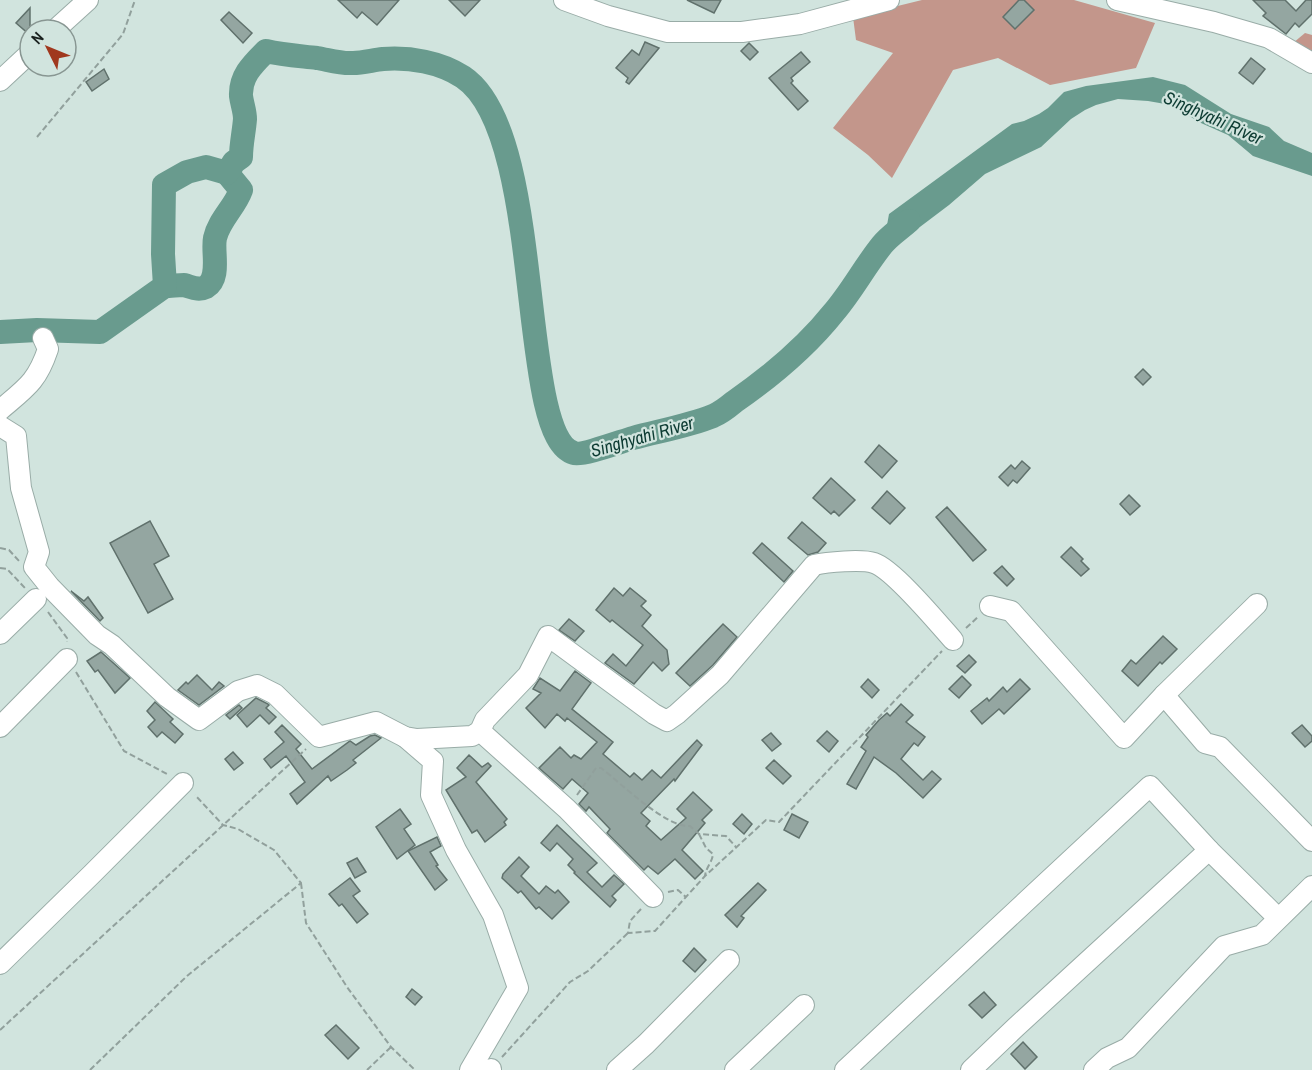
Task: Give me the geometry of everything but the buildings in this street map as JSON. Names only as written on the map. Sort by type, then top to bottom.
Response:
[{"type":"street","points":[[68,18],[88,0]]},
{"type":"street","points":[[564,0],[608,16],[668,32],[742,32],[800,24],[889,0]]},
{"type":"street","points":[[1117,0],[1214,22],[1269,38],[1312,63]]},
{"type":"street","points":[[0,81],[18,64]]},
{"type":"street","points":[[0,410],[27,387],[41,371],[48,350],[43,338]]},
{"type":"street","points":[[0,426],[16,436],[21,488],[39,552],[34,567],[81,619],[112,645],[166,697],[199,720],[238,691],[257,685],[276,694],[319,736],[376,722],[405,737],[434,761],[430,795],[456,850],[493,915],[518,988],[470,1070]]},
{"type":"street","points":[[405,737],[417,740],[472,736],[480,730],[485,720],[528,675],[548,636],[654,714],[667,721],[720,675],[814,565],[828,561],[873,562],[914,597],[953,640]]},
{"type":"street","points":[[0,634],[36,599]]},
{"type":"street","points":[[990,606],[1011,611],[1124,738],[1164,695],[1257,604]]},
{"type":"street","points":[[0,727],[68,659]]},
{"type":"street","points":[[1164,695],[1205,742],[1220,747],[1312,841]]},
{"type":"street","points":[[480,730],[567,809],[653,897]]},
{"type":"street","points":[[0,964],[183,783]]},
{"type":"street","points":[[845,1070],[1150,786],[1209,850],[1278,918]]},
{"type":"street","points":[[971,1070],[1209,850]]},
{"type":"street","points":[[1094,1070],[1107,1058],[1128,1048],[1224,945],[1262,935],[1312,886]]},
{"type":"street","points":[[617,1070],[729,960]]},
{"type":"street","points":[[735,1070],[804,1005]]},
{"type":"path","points":[[37,137],[123,34],[135,0]]},
{"type":"path","points":[[0,568],[7,568]]},
{"type":"path","points":[[628,933],[655,931],[705,876],[766,820],[779,822],[953,640],[990,606]]},
{"type":"path","points":[[0,1030],[148,892],[209,840],[240,807],[302,751],[332,734]]},
{"type":"path","points":[[567,809],[596,768],[601,768],[665,819],[690,826],[699,834],[706,848],[714,854],[706,868],[705,876]]},
{"type":"path","points":[[699,834],[726,836],[736,847]]},
{"type":"path","points":[[301,884],[306,923],[347,987],[391,1047],[415,1070]]},
{"type":"path","points":[[491,1069],[570,982],[588,970],[628,933],[630,921],[653,897]]},
{"type":"path","points":[[367,1070],[391,1047]]},
{"type":"shaded area","points":[[922,0],[1074,0],[1155,23],[1136,68],[1050,85],[998,58],[953,70],[892,178],[868,155],[833,128],[893,53],[856,40],[853,17]]},
{"type":"shaded area","points":[[1305,33],[1312,35],[1312,54],[1293,43]]},
{"type":"water","points":[[1153,77],[1185,85],[1231,114],[1269,127],[1284,141],[1312,153],[1312,176],[1253,156],[1228,135],[1201,123],[1171,105],[1118,99],[1085,110],[1071,119],[1041,147],[985,174],[904,239],[884,242],[889,214],[1012,124],[1024,121],[1048,108],[1064,92],[1086,86]]},
{"type":"waterway","name":"Singhyahi River","points":[[0,332],[37,330],[100,332],[165,286],[164,185],[187,172],[206,167],[227,173],[234,162],[241,157],[245,119],[241,89],[245,76],[266,51],[344,63],[393,59],[435,64],[463,77],[490,109],[508,157],[520,216],[544,395],[556,434],[574,453],[694,423],[724,410],[774,372],[812,337],[841,304],[882,245],[909,221]]},
{"type":"waterway","name":"Singhyahi River","points":[[165,286],[184,285],[200,289],[211,283],[215,271],[214,244],[217,231],[241,190],[227,173]]}]
